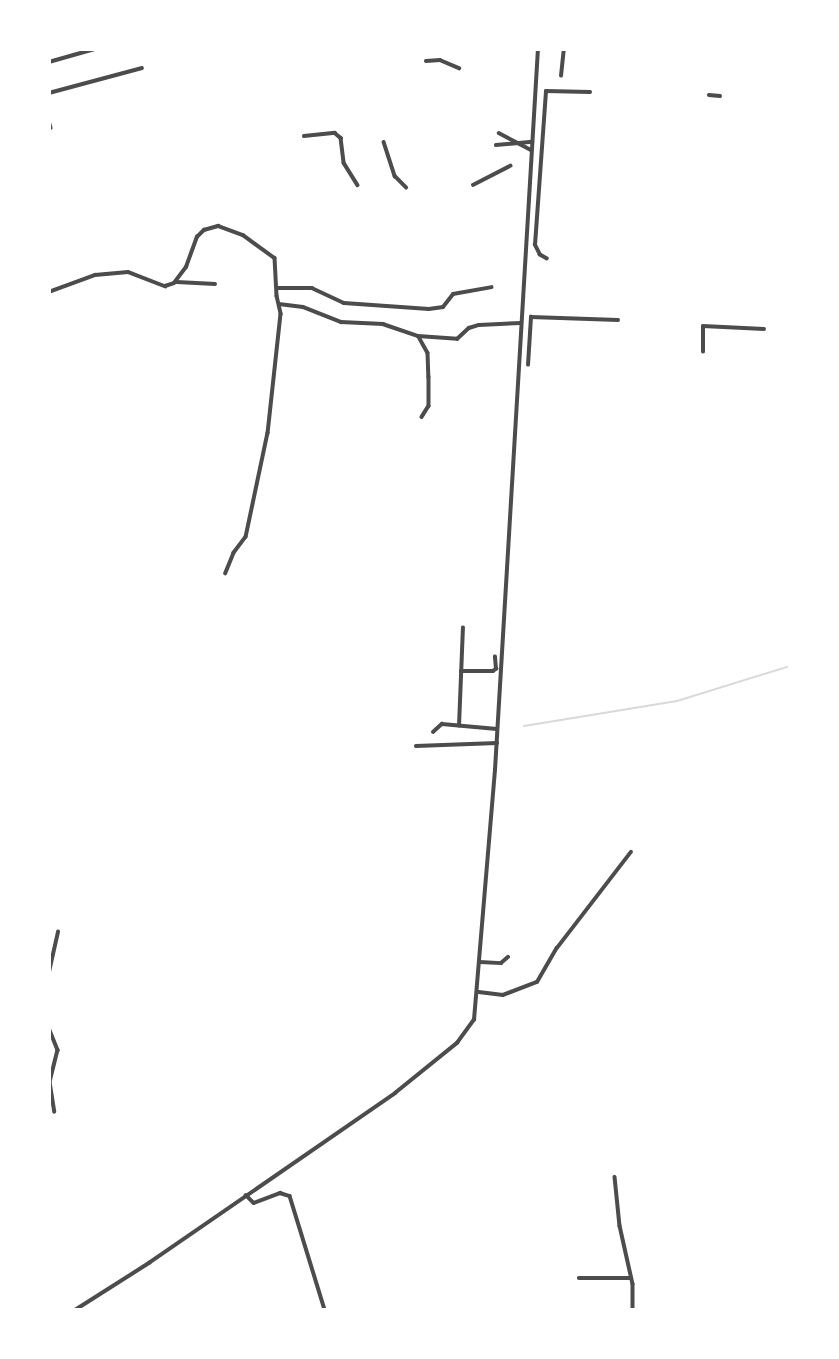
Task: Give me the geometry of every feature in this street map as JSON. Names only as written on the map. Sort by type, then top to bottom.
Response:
[{"type":"street","points":[[49,62],[94,49]]},
{"type":"street","points":[[75,1310],[149,1263],[384,1101],[457,1043],[474,1020],[497,743],[498,667],[538,49]]},
{"type":"street","points":[[561,76],[564,49]]},
{"type":"street","points":[[426,61],[440,60],[458,68]]},
{"type":"street","points":[[49,93],[142,68]]},
{"type":"street","points":[[547,259],[540,256],[535,245],[545,92],[590,92]]},
{"type":"street","points":[[709,95],[720,96]]},
{"type":"street","points":[[49,121],[51,128]]},
{"type":"street","points":[[499,133],[531,150]]},
{"type":"street","points":[[304,136],[335,134],[341,138],[344,163],[358,184]]},
{"type":"street","points":[[384,142],[395,176],[406,187]]},
{"type":"street","points":[[496,145],[532,142]]},
{"type":"street","points":[[473,186],[510,166]]},
{"type":"street","points":[[175,282],[186,267],[197,237],[204,230],[218,226],[243,235],[275,258],[281,314],[271,408],[260,478],[251,504],[246,537],[234,553],[226,573]]},
{"type":"street","points":[[49,292],[85,277],[128,272],[165,286],[175,282],[215,284]]},
{"type":"street","points":[[277,288],[312,288],[344,303],[429,309],[443,307],[453,294],[491,287]]},
{"type":"street","points":[[279,304],[303,307],[341,322],[383,324],[418,336],[457,339],[469,328],[479,325],[521,323]]},
{"type":"street","points":[[528,365],[531,317],[618,320]]},
{"type":"street","points":[[703,352],[703,325],[764,329]]},
{"type":"street","points":[[418,336],[424,341],[428,365],[429,406],[422,417]]},
{"type":"street","points":[[459,726],[463,628]]},
{"type":"street","points":[[495,657],[498,667]]},
{"type":"street","points":[[461,671],[482,673],[498,667]]},
{"type":"street","points":[[433,732],[437,725],[497,729]]},
{"type":"street","points":[[416,746],[497,743]]},
{"type":"street","points":[[478,992],[503,995],[537,982],[557,948],[631,852]]},
{"type":"street","points":[[49,972],[58,932]]},
{"type":"street","points":[[480,962],[501,963],[508,957]]},
{"type":"street","points":[[49,1028],[58,1050],[50,1082],[55,1112]]},
{"type":"street","points":[[615,1177],[620,1226],[631,1278],[633,1310]]},
{"type":"street","points":[[246,1195],[254,1203],[281,1192],[290,1196],[325,1310]]},
{"type":"street","points":[[579,1278],[631,1278]]},
{"type":"waterway","points":[[524,726],[677,701],[790,666]]}]
